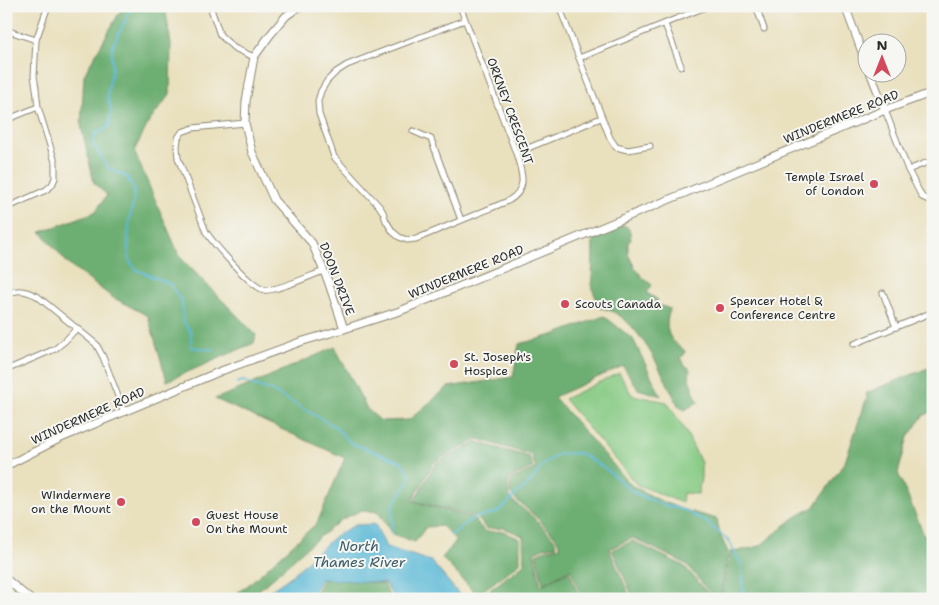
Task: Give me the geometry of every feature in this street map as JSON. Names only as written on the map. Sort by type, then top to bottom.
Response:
[{"type":"main road","name":"DOON DRIVE","points":[[300,6],[286,16],[254,57],[246,100],[245,123],[252,152],[274,200],[312,242],[344,329]]},
{"type":"main road","points":[[845,6],[856,36]]},
{"type":"main road","points":[[874,82],[885,110]]},
{"type":"main road","name":"WINDERMERE ROAD","points":[[6,466],[61,438],[220,371],[300,342],[400,311],[885,110],[933,92]]},
{"type":"main road","points":[[6,579],[30,599]]},
{"type":"street","points":[[6,208],[46,190],[52,185],[55,178],[55,162],[38,107],[34,76],[36,40],[48,6]]},
{"type":"street","points":[[210,6],[220,35],[234,48],[254,57]]},
{"type":"street","name":"ORKNEY CRESCENT","points":[[460,6],[516,153],[522,172],[521,189],[515,197],[508,201],[416,239],[407,240],[393,232],[383,212],[372,198],[334,157],[319,114],[318,101],[327,81],[347,65],[465,20]]},
{"type":"street","points":[[559,6],[610,138],[616,147],[628,150],[650,146]]},
{"type":"street","points":[[579,58],[708,6]]},
{"type":"street","points":[[756,6],[764,29]]},
{"type":"street","points":[[665,24],[681,66]]},
{"type":"street","points":[[6,30],[36,40]]},
{"type":"street","points":[[6,120],[38,107]]},
{"type":"street","points":[[885,110],[908,170],[922,197],[933,202]]},
{"type":"street","points":[[516,153],[601,118]]},
{"type":"street","points":[[245,123],[193,128],[182,132],[178,138],[178,158],[206,232],[213,242],[253,284],[264,290],[273,290],[324,271]]},
{"type":"street","points":[[413,131],[432,139],[461,220]]},
{"type":"street","points":[[908,170],[933,160]]},
{"type":"street","points":[[6,294],[26,291],[37,296],[96,344],[103,357],[124,412]]},
{"type":"street","points":[[883,292],[896,327]]},
{"type":"street","points":[[854,344],[933,312]]},
{"type":"street","points":[[6,370],[55,349],[77,328]]},
{"type":"green space","points":[[123,6],[165,6],[171,44],[170,94],[149,122],[134,151],[180,257],[256,335],[254,343],[167,381],[148,316],[112,297],[70,266],[41,232],[95,212],[107,195],[94,183],[81,125],[84,75]]},
{"type":"green space","points":[[623,225],[629,229],[630,233],[631,240],[628,242],[628,254],[642,277],[652,285],[647,293],[658,300],[656,304],[670,309],[667,322],[669,335],[685,351],[681,357],[685,366],[690,370],[689,379],[698,402],[685,410],[679,407],[648,348],[637,333],[626,321],[613,312],[600,308],[592,288],[592,238]]},
{"type":"green space","points":[[604,316],[633,339],[661,396],[638,389],[623,366],[554,397],[631,485],[661,501],[684,510],[717,519],[720,535],[728,552],[720,599],[715,599],[686,564],[633,538],[609,549],[631,599],[581,599],[570,569],[543,584],[536,554],[548,549],[561,547],[556,538],[509,491],[512,479],[536,468],[531,455],[478,439],[434,462],[412,501],[473,518],[485,532],[503,531],[520,539],[520,563],[477,595],[442,558],[456,541],[442,526],[426,527],[415,542],[392,534],[378,512],[362,510],[341,520],[307,547],[249,599],[228,599],[247,586],[317,523],[345,458],[215,399],[335,347],[367,409],[381,421],[409,420],[448,387],[513,377],[519,344],[553,335]]},
{"type":"green space","points":[[933,366],[933,411],[923,416],[908,437],[898,473],[924,535],[933,532],[933,599],[721,599],[730,552],[760,546],[794,518],[815,506],[845,462],[867,397],[866,393]]},
{"type":"green space","points":[[619,373],[632,395],[667,402],[685,430],[701,463],[698,494],[683,493],[682,503],[636,484],[564,399]]},
{"type":"green space","points":[[477,442],[529,457],[533,467],[510,478],[507,490],[511,499],[535,519],[554,539],[557,546],[546,547],[534,552],[541,586],[569,571],[579,599],[478,599],[524,564],[523,536],[504,528],[486,529],[477,517],[414,501],[436,463]]},
{"type":"green space","points":[[633,541],[684,566],[713,599],[634,599],[612,550]]},
{"type":"green space","points":[[324,577],[384,584],[390,599],[312,599]]},
{"type":"water","name":"North Thames River","points":[[375,524],[386,547],[431,561],[463,599],[394,599],[385,583],[321,579],[309,599],[258,599],[290,577],[335,536],[355,525]]},
{"type":"waterway","points":[[132,6],[112,47],[112,69],[107,96],[111,110],[109,127],[95,134],[93,144],[108,168],[127,177],[134,190],[129,220],[128,249],[130,262],[137,270],[170,284],[182,302],[183,321],[191,332],[191,347],[214,350]]},
{"type":"waterway","points":[[237,383],[243,381],[272,391],[334,426],[351,443],[402,462],[410,476],[408,483],[392,506],[392,534]]},
{"type":"waterway","points":[[451,535],[473,518],[496,513],[526,487],[545,463],[559,454],[580,453],[606,469],[633,492],[660,504],[684,510],[706,522],[729,541],[742,565],[743,588],[746,599]]},
{"type":"place","name":"Temple Israel of London","points":[[874,184]]},
{"type":"place","name":"Scouts Canada","points":[[565,304]]},
{"type":"place","name":"Spencer Hotel & Conference Centre","points":[[720,308]]},
{"type":"place","name":"St. Joseph's Hospice","points":[[454,364]]},
{"type":"place","name":"Windermere on the Mount","points":[[121,502]]},
{"type":"place","name":"Guest House On the Mount","points":[[196,522]]}]
